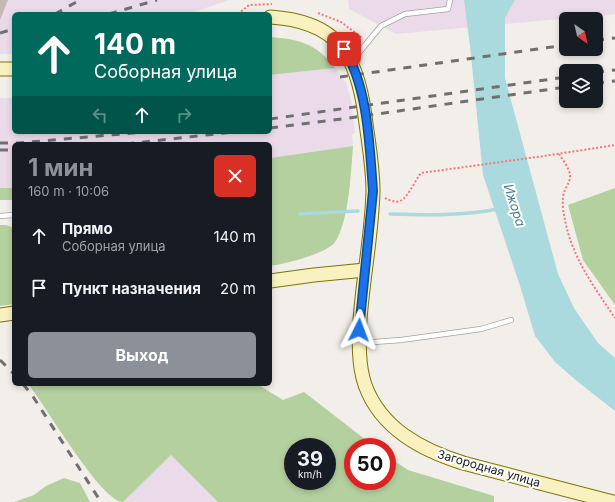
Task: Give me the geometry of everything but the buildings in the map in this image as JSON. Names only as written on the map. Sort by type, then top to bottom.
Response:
[{"type":"main road","name":"Загородная улица","points":[[272,16],[301,22],[319,29],[333,37],[352,61],[359,79],[363,98],[373,191],[361,304],[359,343],[361,370],[370,396],[377,408],[390,425],[411,440],[442,457],[463,464],[613,502]]},
{"type":"main road","points":[[0,69],[12,69]]},
{"type":"main road","points":[[272,281],[365,270]]},
{"type":"main road","points":[[0,315],[12,313]]},
{"type":"lane","points":[[352,61],[382,26],[405,14],[448,9],[450,0]]},
{"type":"lane","points":[[0,216],[12,215]]},
{"type":"lane","points":[[359,343],[401,340],[480,329],[511,320]]},
{"type":"path","points":[[384,198],[400,201],[405,198],[420,173],[615,145]]},
{"type":"path","points":[[559,154],[570,174],[570,182],[564,191],[562,204],[565,221],[571,240],[578,260],[615,318]]},
{"type":"shaded area","points":[[0,0],[229,0],[194,12],[12,12],[12,54],[0,54]]},
{"type":"shaded area","points":[[348,0],[615,0],[615,14],[603,15],[603,12],[559,12],[559,19],[396,34],[349,9]]},
{"type":"shaded area","points":[[335,68],[346,83],[351,100],[355,133],[352,134],[353,146],[272,158],[272,142],[12,142],[12,188],[0,188],[0,98],[12,98],[12,134],[272,134],[272,75]]},
{"type":"shaded area","points":[[171,455],[218,502],[123,502]]},
{"type":"green space","points":[[272,37],[290,39],[307,44],[321,53],[335,68],[272,75]]},
{"type":"green space","points":[[353,146],[346,209],[340,233],[335,242],[323,251],[295,261],[272,266],[272,158]]},
{"type":"green space","points":[[0,188],[12,188],[12,200],[0,200]]},
{"type":"green space","points":[[615,188],[615,305],[583,260],[568,205]]},
{"type":"green space","points":[[0,225],[6,225],[12,227],[12,304],[0,306]]},
{"type":"green space","points":[[29,386],[260,386],[283,400],[304,392],[363,438],[344,438],[344,490],[396,490],[396,462],[408,470],[494,496],[494,502],[218,502],[171,455],[123,502],[113,498],[88,470]]},
{"type":"green space","points":[[64,478],[80,483],[90,502],[14,502],[34,495],[46,486]]},
{"type":"water","name":"Ижора","points":[[464,0],[515,0],[505,18],[505,78],[558,274],[574,308],[598,343],[615,358],[615,411],[555,362],[535,336],[483,175]]},
{"type":"waterway","points":[[390,214],[458,214],[498,209]]},
{"type":"waterway","points":[[300,214],[358,211]]},
{"type":"railway","points":[[59,12],[80,0]]},
{"type":"railway","points":[[116,12],[157,0]]},
{"type":"railway","points":[[0,33],[12,30]]},
{"type":"railway","points":[[603,39],[615,38]]},
{"type":"railway","points":[[340,77],[559,46]]},
{"type":"railway","points":[[603,71],[615,70]]},
{"type":"railway","points":[[272,119],[559,78]]},
{"type":"railway","points":[[603,82],[615,81]]},
{"type":"railway","points":[[272,128],[559,88]]},
{"type":"railway","points":[[30,142],[121,134]]},
{"type":"railway","points":[[144,142],[215,134]]},
{"type":"railway","points":[[0,143],[12,143]]},
{"type":"railway","points":[[0,150],[12,150]]},
{"type":"railway","points":[[0,360],[12,372]]},
{"type":"railway","points":[[25,386],[32,395],[101,502]]},
{"type":"route","points":[[344,49],[352,61],[359,79],[363,98],[371,161],[373,191],[359,330]]}]
